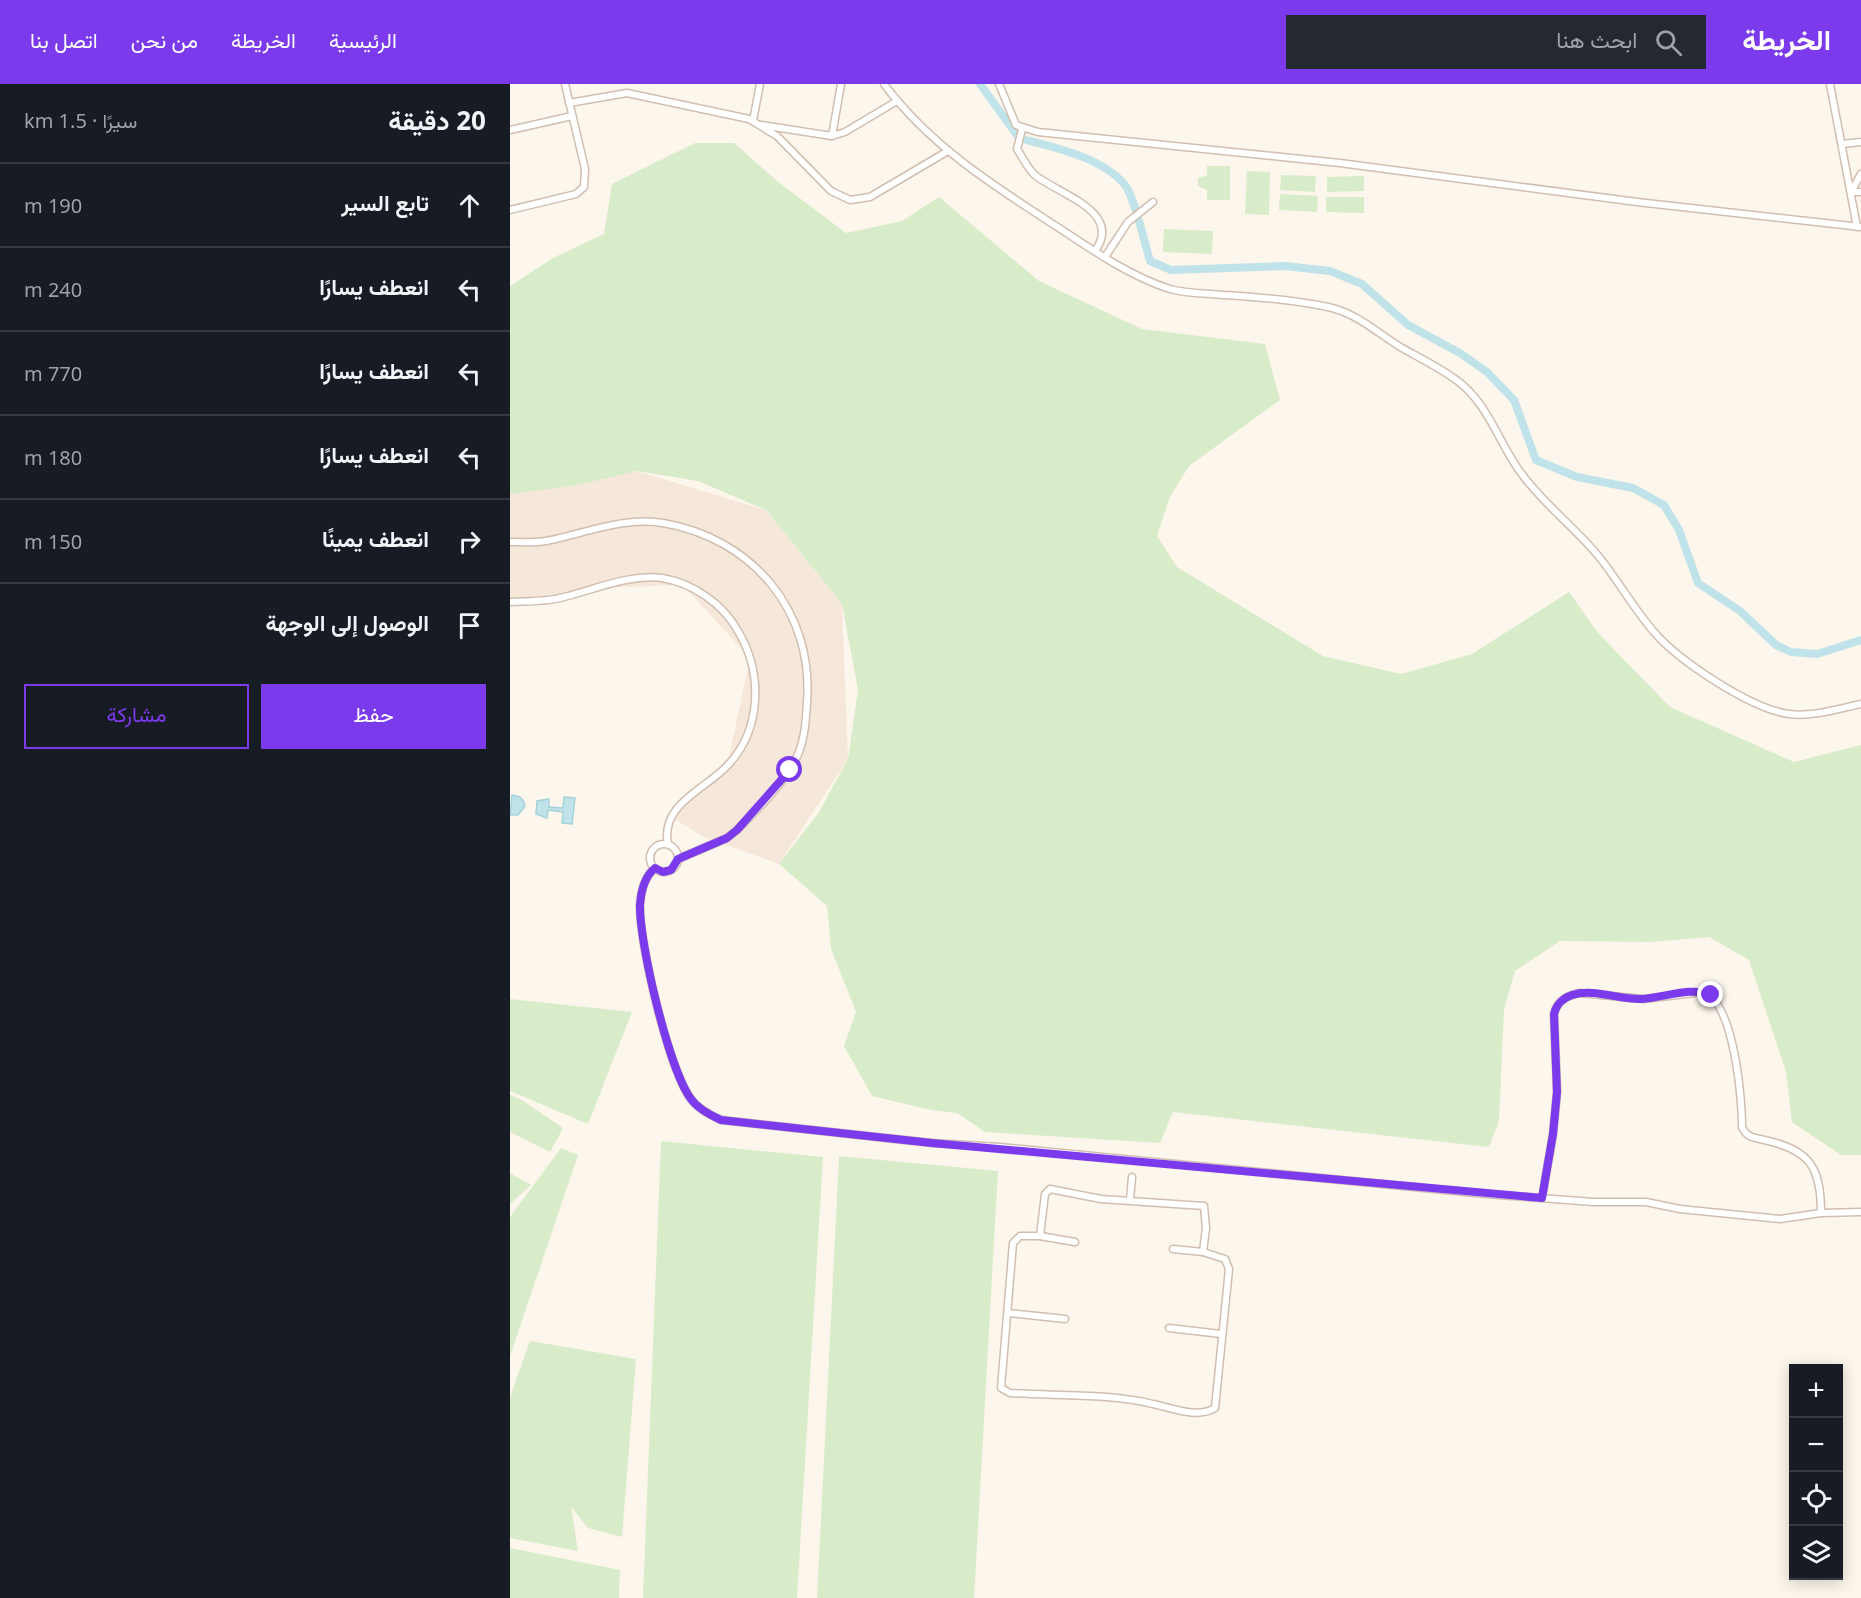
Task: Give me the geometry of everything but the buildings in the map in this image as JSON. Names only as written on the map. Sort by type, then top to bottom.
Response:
[{"type":"street","points":[[510,210],[576,194],[584,187],[585,169],[565,84]]},
{"type":"street","points":[[756,123],[760,84]]},
{"type":"street","points":[[832,136],[841,84]]},
{"type":"street","points":[[884,84],[916,123],[948,151],[1021,203],[1105,257],[1171,289],[1330,307],[1364,321],[1464,386],[1488,415],[1519,470],[1547,506],[1599,556],[1657,635],[1686,660],[1746,700],[1769,710],[1791,714],[1822,713],[1861,704]]},
{"type":"street","points":[[999,84],[1011,117],[1022,129],[1340,163],[1859,227],[1830,84]]},
{"type":"street","points":[[569,103],[627,93],[756,123],[832,136],[845,132],[897,101]]},
{"type":"street","points":[[510,130],[572,116]]},
{"type":"street","points":[[756,123],[786,144],[831,191],[850,200],[870,197],[948,151]]},
{"type":"street","points":[[1022,129],[1017,149],[1033,174],[1096,214],[1104,229],[1102,240],[1095,251]]},
{"type":"street","points":[[1842,144],[1861,142]]},
{"type":"street","points":[[1851,192],[1861,174]]},
{"type":"street","points":[[1851,192],[1861,192]]},
{"type":"street","points":[[1105,257],[1128,222],[1153,202]]},
{"type":"street","points":[[510,542],[544,542],[637,521],[687,527],[723,543],[762,572],[790,611],[807,669],[809,685],[805,731],[799,752],[790,770],[737,830],[727,838],[678,859],[671,870],[663,872],[655,868],[650,860],[652,851],[658,844],[668,844],[675,848],[678,859]]},
{"type":"street","points":[[510,602],[562,598],[627,580],[663,578],[709,598],[722,607],[734,624],[750,658],[755,681],[756,697],[751,726],[739,753],[714,778],[683,802],[671,817],[666,832],[668,844]]},
{"type":"street","points":[[655,868],[647,875],[640,906],[645,944],[670,1057],[691,1100],[702,1110],[721,1120],[932,1143],[1542,1198],[1593,1202],[1646,1202],[1680,1209],[1780,1219],[1821,1213],[1861,1212]]},
{"type":"street","points":[[1542,1198],[1556,1108],[1554,1014],[1559,1004],[1569,996],[1579,993],[1643,999],[1704,992],[1717,1002],[1737,1062],[1741,1083],[1744,1133],[1790,1147],[1810,1162],[1820,1181],[1821,1213]]},
{"type":"street","points":[[1130,1200],[1132,1177]]},
{"type":"street","points":[[1040,1236],[1045,1194],[1050,1189],[1101,1199],[1204,1206],[1206,1228],[1203,1252]]},
{"type":"street","points":[[1076,1242],[1040,1236],[1020,1236],[1013,1243],[1002,1379],[1004,1391],[1150,1403],[1176,1410],[1207,1413],[1215,1408],[1228,1269],[1225,1258],[1203,1252],[1173,1249]]},
{"type":"street","points":[[1008,1313],[1065,1319]]},
{"type":"street","points":[[1169,1328],[1221,1334]]},
{"type":"shaded area","points":[[637,471],[766,510],[842,604],[848,759],[779,864],[704,837],[671,817],[727,766],[750,658],[683,585],[595,588],[510,600],[510,493]]},
{"type":"green space","points":[[695,143],[734,143],[777,181],[846,233],[902,221],[939,197],[1039,281],[1142,329],[1265,344],[1280,400],[1189,466],[1170,497],[1157,536],[1177,567],[1323,656],[1401,674],[1472,654],[1569,592],[1598,633],[1670,707],[1794,762],[1861,745],[1861,1155],[1841,1155],[1792,1122],[1786,1072],[1749,960],[1709,937],[1649,942],[1560,941],[1515,971],[1504,1009],[1499,1121],[1489,1147],[1173,1112],[1160,1143],[985,1132],[957,1113],[931,1110],[872,1096],[844,1046],[856,1012],[831,949],[827,906],[779,864],[819,812],[848,759],[858,690],[842,604],[766,510],[698,481],[637,471],[573,486],[510,494],[510,286],[553,258],[604,234],[612,184]]},
{"type":"green space","points":[[1207,166],[1230,166],[1230,200],[1207,200],[1207,190],[1198,186],[1198,178],[1207,175]]},
{"type":"green space","points":[[1247,171],[1270,172],[1269,215],[1245,214]]},
{"type":"green space","points":[[1281,175],[1316,176],[1315,192],[1280,190]]},
{"type":"green space","points":[[1364,176],[1364,191],[1327,192],[1327,177]]},
{"type":"green space","points":[[1280,194],[1318,196],[1317,212],[1279,210]]},
{"type":"green space","points":[[1326,197],[1364,197],[1364,213],[1326,212]]},
{"type":"green space","points":[[1164,229],[1213,231],[1212,254],[1163,252]]},
{"type":"green space","points":[[510,999],[632,1012],[588,1124],[510,1091]]},
{"type":"green space","points":[[510,1095],[522,1100],[563,1128],[550,1152],[510,1132]]},
{"type":"green space","points":[[661,1141],[823,1157],[797,1598],[643,1598]]},
{"type":"green space","points":[[561,1148],[578,1155],[510,1356],[510,1217]]},
{"type":"green space","points":[[839,1156],[998,1171],[974,1598],[817,1598]]},
{"type":"green space","points":[[510,1173],[531,1185],[510,1204]]},
{"type":"green space","points":[[530,1341],[636,1359],[622,1537],[588,1528],[571,1507],[578,1551],[510,1538],[510,1397]]},
{"type":"green space","points":[[510,1548],[620,1570],[619,1598],[510,1598]]},
{"type":"water","points":[[512,795],[521,798],[525,806],[518,815],[510,815]]},
{"type":"water","points":[[564,797],[575,798],[572,824],[562,823],[563,812],[548,810],[547,818],[536,814],[537,801],[549,799],[549,807],[563,808]]},
{"type":"waterway","points":[[980,84],[1019,138],[1061,149],[1090,160],[1104,167],[1125,185],[1136,209],[1150,261],[1171,270],[1285,266],[1330,271],[1362,284],[1408,325],[1460,353],[1487,372],[1514,400],[1536,460],[1577,477],[1633,488],[1664,505],[1679,530],[1698,583],[1740,611],[1776,645],[1791,652],[1817,654],[1861,640]]},
{"type":"route","points":[[790,770],[737,830],[727,838],[678,859],[677,864],[671,870],[663,872],[655,868],[647,875],[642,889],[640,906],[645,944],[670,1057],[678,1078],[691,1100],[702,1110],[721,1120],[932,1143],[1000,1147],[1542,1198],[1553,1134],[1557,1092],[1554,1014],[1556,1007],[1569,996],[1579,993],[1634,999],[1699,992],[1711,995]]}]
